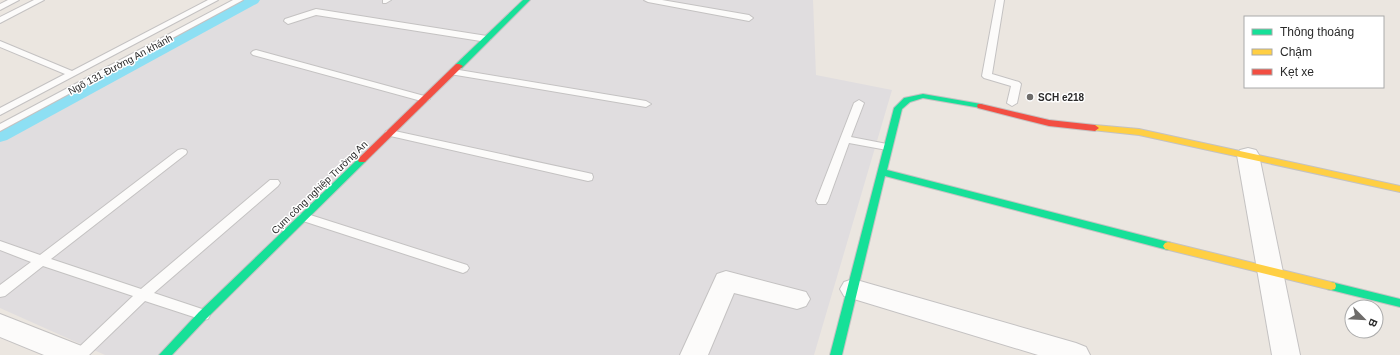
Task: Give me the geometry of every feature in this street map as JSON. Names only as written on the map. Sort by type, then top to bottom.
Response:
[{"type":"street","name":"Cụm công nghiệp Trường An","points":[[165,355],[203,315],[526,0]]},
{"type":"street","points":[[836,355],[887,147],[898,108],[907,100],[923,96],[976,105],[1049,123],[1139,132],[1400,189]]},
{"type":"street","points":[[1248,155],[1286,355]]},
{"type":"street","points":[[881,172],[1040,214],[1400,303]]},
{"type":"street","points":[[694,355],[726,281],[797,299]]},
{"type":"street","points":[[853,289],[1076,355]]},
{"type":"street","points":[[0,326],[74,355]]},
{"type":"lane","points":[[0,7],[15,0]]},
{"type":"lane","points":[[0,20],[40,0]]},
{"type":"lane","points":[[0,112],[214,0]]},
{"type":"lane","name":"Ngõ 131 Đường An khánh","points":[[0,128],[239,0]]},
{"type":"lane","points":[[648,0],[749,18]]},
{"type":"lane","points":[[1000,0],[987,76],[1016,84],[1012,103]]},
{"type":"lane","points":[[288,21],[316,12],[488,38]]},
{"type":"lane","points":[[0,44],[72,74]]},
{"type":"lane","points":[[256,53],[425,99]]},
{"type":"lane","points":[[453,72],[646,104]]},
{"type":"lane","points":[[822,201],[859,103]]},
{"type":"lane","points":[[390,133],[588,177]]},
{"type":"lane","points":[[846,139],[887,147]]},
{"type":"lane","points":[[0,292],[182,152]]},
{"type":"lane","points":[[80,355],[143,295],[274,183]]},
{"type":"lane","points":[[304,217],[463,268]]},
{"type":"lane","points":[[0,244],[40,260],[203,315]]},
{"type":"shaded area","points":[[259,0],[813,0],[816,75],[892,90],[814,355],[105,355],[0,308],[0,140]]},
{"type":"waterway","points":[[0,136],[252,0]]},
{"type":"traffic: fast","points":[[459,66],[527,0]]},
{"type":"traffic: fast","points":[[836,355],[898,108],[907,100],[923,96],[981,106]]},
{"type":"traffic: fast","points":[[165,355],[203,315],[362,160]]},
{"type":"traffic: fast","points":[[881,172],[1168,246]]},
{"type":"traffic: fast","points":[[1331,286],[1400,303]]},
{"type":"traffic: slow","points":[[1095,128],[1139,132],[1400,189]]},
{"type":"traffic: slow","points":[[1168,246],[1331,286]]},
{"type":"traffic: jam","points":[[362,160],[459,66]]},
{"type":"traffic: jam","points":[[981,106],[1049,123],[1095,128]]},
{"type":"place","name":"SCH e218","points":[[1030,97]]}]
